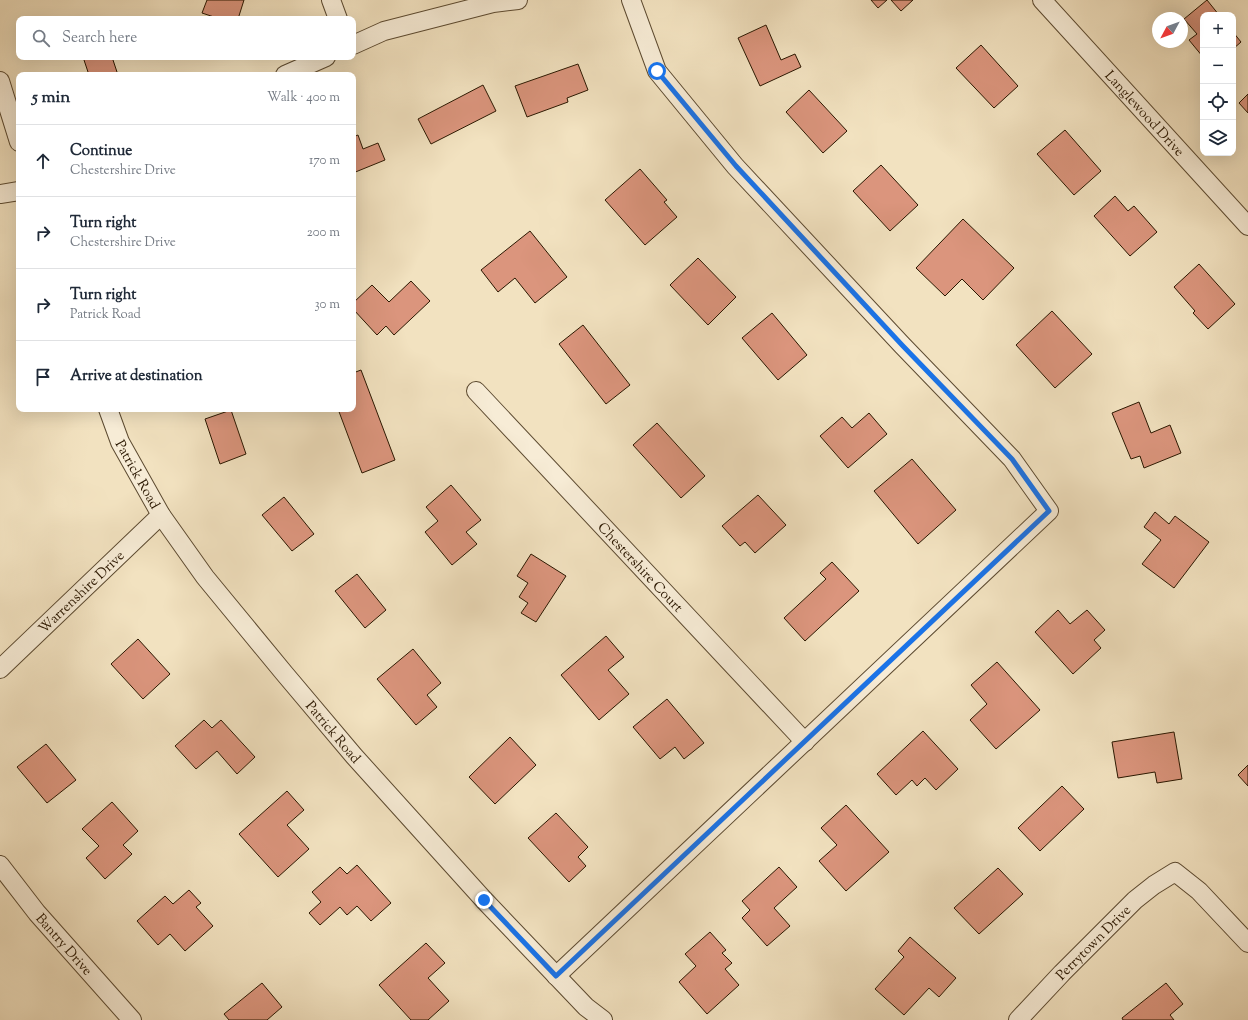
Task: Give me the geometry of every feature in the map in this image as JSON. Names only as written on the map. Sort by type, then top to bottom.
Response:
[{"type":"street","points":[[331,0],[337,16]]},
{"type":"street","points":[[356,44],[384,31],[493,3],[518,0]]},
{"type":"street","points":[[556,976],[1049,511],[1012,459],[902,345],[741,171],[657,71],[631,0]]},
{"type":"street","name":"Langlewood Drive","points":[[1042,0],[1248,226]]},
{"type":"street","points":[[292,72],[319,60]]},
{"type":"street","points":[[0,81],[16,132]]},
{"type":"street","points":[[0,194],[16,191]]},
{"type":"street","name":"Chestershire Court","points":[[476,391],[805,742]]},
{"type":"street","name":"Patrick Road","points":[[109,412],[120,442],[161,515],[205,577],[354,756],[484,900],[586,1007],[603,1020]]},
{"type":"street","name":"Warrenshire Drive","points":[[0,668],[161,515]]},
{"type":"street","name":"Bantry Drive","points":[[0,865],[37,913],[132,1020]]},
{"type":"street","name":"Perrytown Drive","points":[[1018,1020],[1062,972],[1135,900],[1154,885],[1175,872],[1199,891],[1248,943]]},
{"type":"building","points":[[207,0],[244,0],[239,16],[211,16],[202,13]]},
{"type":"building","points":[[871,0],[887,0],[878,8]]},
{"type":"building","points":[[891,0],[913,0],[901,11]]},
{"type":"building","points":[[1207,0],[1217,12],[1200,12],[1200,53],[1189,40],[1197,34],[1188,24],[1188,16]]},
{"type":"building","points":[[766,25],[781,60],[795,54],[801,67],[760,86],[738,38]]},
{"type":"building","points":[[1236,36],[1241,42],[1236,46]]},
{"type":"building","points":[[981,45],[1018,86],[994,108],[956,68]]},
{"type":"building","points":[[84,60],[113,60],[117,72],[88,72]]},
{"type":"building","points":[[578,64],[588,90],[567,98],[568,102],[527,117],[515,86]]},
{"type":"building","points":[[483,85],[496,111],[431,144],[418,119]]},
{"type":"building","points":[[809,90],[847,131],[823,153],[786,112]]},
{"type":"building","points":[[1248,94],[1248,113],[1239,103]]},
{"type":"building","points":[[1065,130],[1101,171],[1074,195],[1037,154]]},
{"type":"building","points":[[358,135],[363,149],[378,143],[385,160],[356,172],[356,136]]},
{"type":"building","points":[[881,165],[918,205],[890,231],[853,191]]},
{"type":"building","points":[[640,169],[667,200],[664,202],[677,217],[645,245],[605,200]]},
{"type":"building","points":[[1115,196],[1128,211],[1134,206],[1157,232],[1130,256],[1094,216]]},
{"type":"building","points":[[963,219],[1014,268],[983,300],[962,279],[945,296],[916,268]]},
{"type":"building","points":[[530,231],[567,277],[535,303],[515,278],[498,292],[481,270]]},
{"type":"building","points":[[698,258],[736,297],[708,325],[670,285]]},
{"type":"building","points":[[1199,264],[1235,304],[1208,329],[1193,313],[1195,311],[1174,287]]},
{"type":"building","points":[[411,281],[430,301],[394,335],[386,326],[377,335],[356,312],[356,300],[372,285],[389,302]]},
{"type":"building","points":[[1052,311],[1092,354],[1055,388],[1016,345]]},
{"type":"building","points":[[772,313],[807,355],[778,380],[742,338]]},
{"type":"building","points":[[583,325],[630,385],[606,404],[559,344]]},
{"type":"building","points":[[361,370],[395,460],[362,473],[339,412],[356,412],[356,372]]},
{"type":"building","points":[[1139,402],[1151,433],[1170,425],[1181,453],[1144,468],[1140,456],[1131,459],[1112,413]]},
{"type":"building","points":[[225,412],[232,412],[246,454],[220,464],[205,419]]},
{"type":"building","points":[[869,413],[887,434],[848,468],[820,436],[842,417],[852,428]]},
{"type":"building","points":[[657,423],[705,476],[681,498],[633,445]]},
{"type":"building","points":[[912,459],[956,510],[918,544],[874,491]]},
{"type":"building","points":[[451,485],[481,520],[466,532],[477,544],[452,565],[425,532],[438,521],[426,507]]},
{"type":"building","points":[[758,495],[786,525],[755,553],[745,542],[740,546],[722,526]]},
{"type":"building","points":[[284,497],[314,534],[292,551],[262,515]]},
{"type":"building","points":[[1155,512],[1169,524],[1175,516],[1209,542],[1174,588],[1142,564],[1161,540],[1144,527]]},
{"type":"building","points":[[531,554],[566,576],[536,622],[521,613],[528,603],[519,597],[528,583],[517,576]]},
{"type":"building","points":[[832,562],[859,591],[805,641],[784,618],[826,579],[820,573]]},
{"type":"building","points":[[357,574],[386,610],[365,628],[335,591]]},
{"type":"building","points":[[1058,610],[1070,624],[1087,610],[1105,630],[1094,640],[1101,648],[1073,674],[1035,632]]},
{"type":"building","points":[[606,636],[624,657],[608,670],[629,694],[599,720],[561,675]]},
{"type":"building","points":[[138,639],[170,674],[143,699],[111,664]]},
{"type":"building","points":[[413,649],[441,683],[427,695],[437,707],[416,725],[377,679]]},
{"type":"building","points":[[997,662],[1040,710],[996,749],[970,720],[987,704],[971,685]]},
{"type":"building","points":[[667,699],[704,743],[684,759],[675,747],[660,759],[633,727]]},
{"type":"building","points":[[204,720],[212,728],[221,720],[255,757],[237,774],[217,751],[196,769],[175,746]]},
{"type":"building","points":[[923,731],[958,769],[936,790],[925,778],[917,786],[912,780],[896,795],[877,774]]},
{"type":"building","points":[[1174,732],[1182,779],[1157,783],[1155,772],[1118,778],[1112,742]]},
{"type":"building","points":[[510,737],[536,765],[495,804],[469,777]]},
{"type":"building","points":[[46,744],[76,780],[47,803],[17,767]]},
{"type":"building","points":[[1248,765],[1248,786],[1238,775]]},
{"type":"building","points":[[1062,786],[1084,809],[1040,851],[1018,828]]},
{"type":"building","points":[[287,791],[304,810],[287,825],[309,849],[278,877],[239,834]]},
{"type":"building","points":[[112,802],[138,831],[123,845],[132,854],[105,879],[86,858],[99,846],[82,829]]},
{"type":"building","points":[[846,805],[889,852],[846,891],[819,861],[837,845],[821,828]]},
{"type":"building","points":[[556,813],[588,847],[578,857],[586,866],[569,882],[528,838]]},
{"type":"building","points":[[357,865],[391,903],[371,921],[357,906],[347,915],[340,907],[320,925],[309,913],[321,902],[312,892],[340,867],[347,874]]},
{"type":"building","points":[[779,867],[797,887],[774,908],[790,926],[767,946],[742,918],[750,910],[742,901]]},
{"type":"building","points":[[998,868],[1023,894],[979,934],[954,908]]},
{"type":"building","points":[[189,890],[201,903],[196,907],[213,926],[185,951],[170,934],[158,945],[137,921],[165,896],[173,904]]},
{"type":"building","points":[[710,932],[726,950],[722,953],[732,963],[725,969],[739,985],[707,1014],[679,982],[696,966],[685,954]]},
{"type":"building","points":[[910,937],[956,978],[939,997],[929,988],[904,1015],[875,989],[904,957],[898,951]]},
{"type":"building","points":[[426,943],[445,963],[428,978],[449,1001],[428,1020],[411,1020],[379,985]]},
{"type":"building","points":[[262,983],[282,1007],[267,1020],[229,1020],[224,1014]]},
{"type":"building","points":[[1166,983],[1183,1004],[1170,1015],[1174,1020],[1123,1020],[1122,1018]]},
{"type":"route","points":[[484,900],[556,976],[1049,511],[1012,459],[902,345],[736,166],[657,71]]}]
